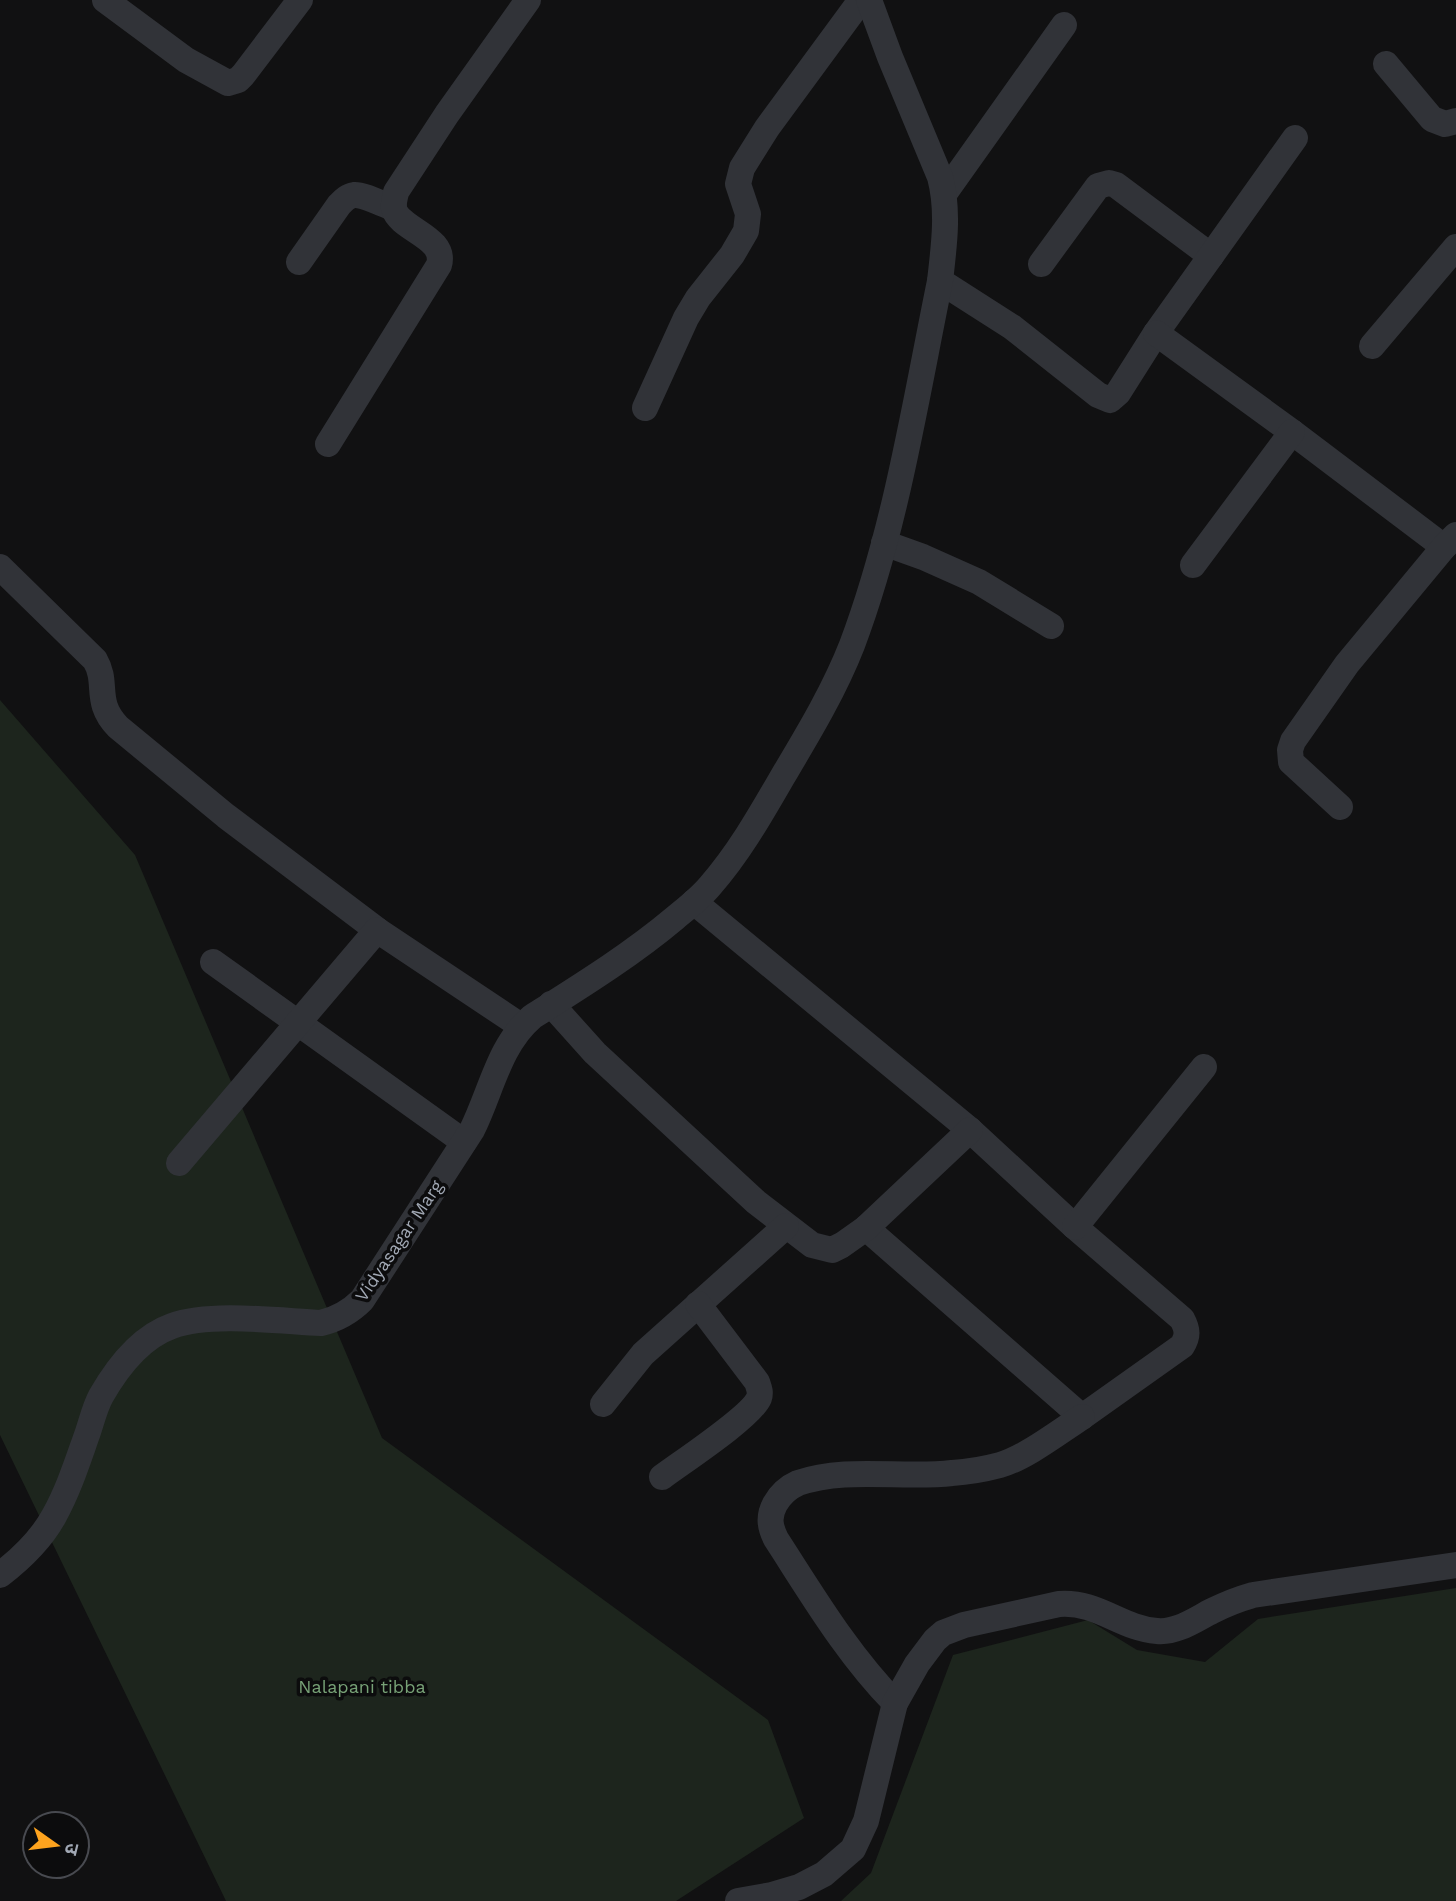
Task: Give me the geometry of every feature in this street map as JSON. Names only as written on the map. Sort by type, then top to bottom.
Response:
[{"type":"street","points":[[105,0],[186,60],[228,83],[243,75],[299,0]]},
{"type":"street","points":[[328,444],[441,260],[439,251],[433,244],[396,214],[396,192],[447,114],[528,0]]},
{"type":"street","points":[[645,408],[686,318],[746,231],[748,214],[738,180],[742,168],[767,128],[861,0]]},
{"type":"street","name":"Vidyasagar Marg","points":[[0,1574],[23,1556],[53,1518],[72,1478],[100,1398],[134,1351],[155,1334],[191,1321],[231,1319],[321,1323],[348,1313],[362,1300],[464,1142],[482,1110],[507,1048],[521,1026],[660,931],[710,886],[758,820],[830,693],[851,647],[884,543],[940,281],[945,225],[944,194],[931,153],[869,0]]},
{"type":"street","points":[[944,194],[1064,25]]},
{"type":"street","points":[[1386,64],[1432,119],[1445,124],[1456,121]]},
{"type":"street","points":[[940,281],[1012,327],[1098,396],[1110,400],[1118,393],[1156,333],[1295,138]]},
{"type":"street","points":[[1041,264],[1098,186],[1109,183],[1116,185],[1211,256]]},
{"type":"street","points":[[299,262],[347,197],[360,196],[394,208]]},
{"type":"street","points":[[1372,346],[1456,247]]},
{"type":"street","points":[[1156,333],[1292,432],[1450,541],[1348,664],[1293,741],[1290,750],[1292,762],[1340,807]]},
{"type":"street","points":[[1193,565],[1292,432]]},
{"type":"street","points":[[884,543],[979,582],[1051,626]]},
{"type":"street","points":[[0,567],[95,660],[100,673],[105,709],[118,727],[226,816],[377,930],[521,1026]]},
{"type":"street","points":[[694,902],[970,1130],[1075,1227],[1182,1319],[1187,1334],[1182,1346],[1082,1417],[1002,1465],[952,1474],[863,1474],[825,1477],[796,1484],[783,1493],[771,1514],[770,1527],[776,1539],[843,1641],[877,1685],[895,1703]]},
{"type":"street","points":[[180,1163],[377,930]]},
{"type":"street","points":[[214,962],[464,1142]]},
{"type":"street","points":[[551,1004],[595,1053],[756,1202],[812,1245],[832,1250],[866,1228],[970,1130]]},
{"type":"street","points":[[1075,1227],[1204,1067]]},
{"type":"street","points":[[603,1404],[643,1354],[786,1226]]},
{"type":"street","points":[[866,1228],[1082,1417]]},
{"type":"street","points":[[662,1477],[746,1415],[758,1399],[760,1391],[757,1382],[698,1304]]},
{"type":"street","points":[[738,1901],[799,1887],[824,1874],[853,1849],[866,1821],[895,1703],[917,1664],[943,1633],[964,1625],[1069,1603],[1092,1607],[1131,1625],[1167,1631],[1253,1595],[1456,1565]]},
{"type":"green space","name":"Nalapani tibba","points":[[0,700],[135,855],[382,1438],[768,1720],[804,1818],[676,1901],[226,1901],[0,1435]]},
{"type":"green space","points":[[1456,1588],[1456,1901],[841,1901],[871,1873],[953,1655],[1088,1620],[1137,1650],[1205,1662],[1258,1619]]}]
